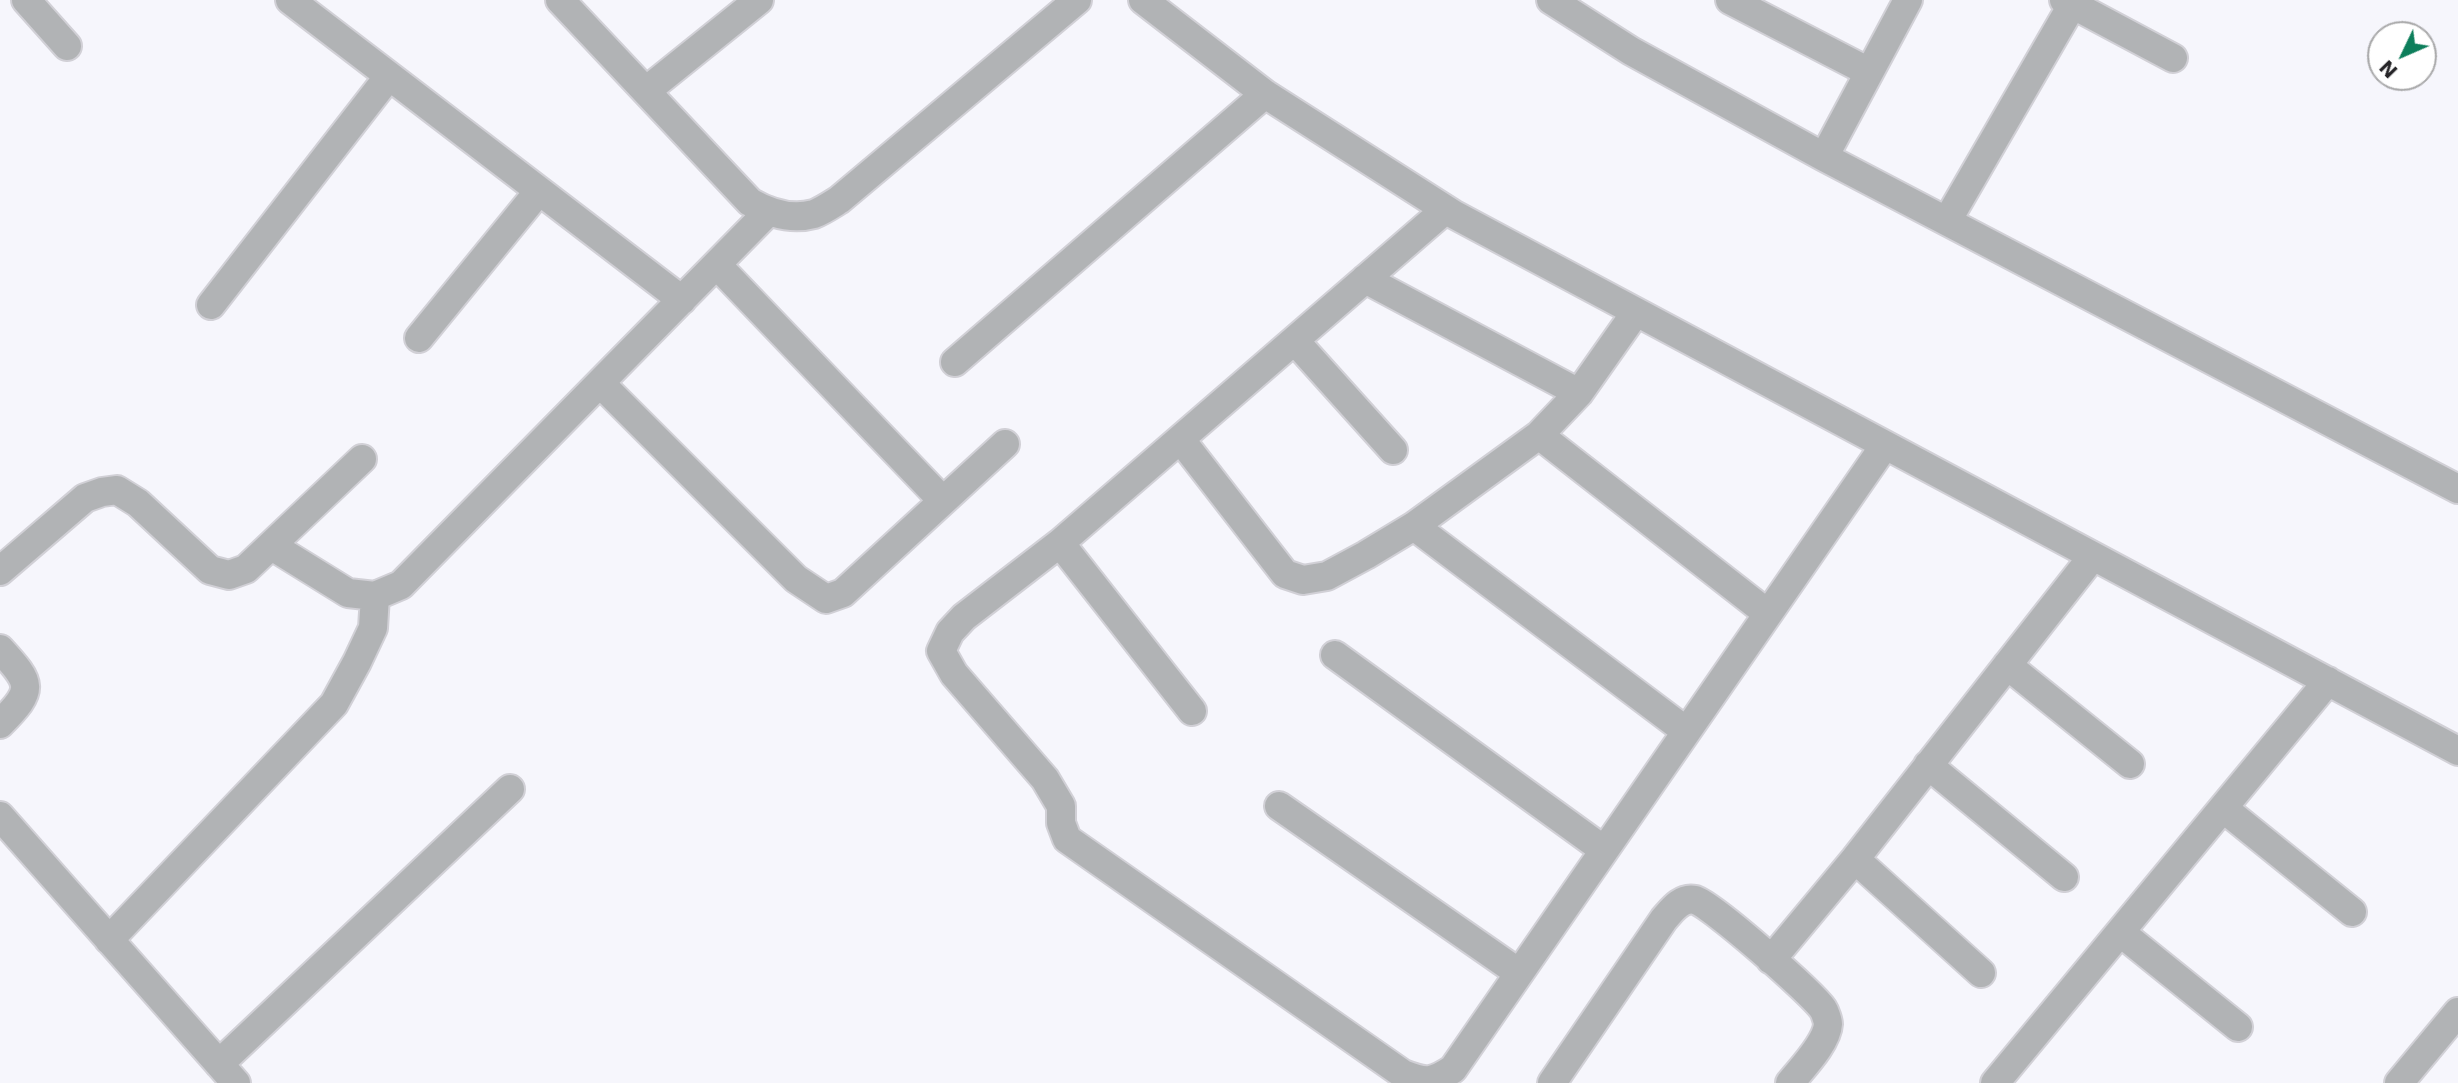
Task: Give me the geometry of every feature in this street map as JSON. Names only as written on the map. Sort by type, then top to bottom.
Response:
[{"type":"street","points":[[26,0],[67,46]]},
{"type":"street","points":[[290,0],[682,300]]},
{"type":"street","points":[[646,91],[759,0]]},
{"type":"street","points":[[569,3],[646,91],[750,202],[768,212],[791,216],[815,214],[839,200],[1077,0]]},
{"type":"street","points":[[1143,0],[1265,94],[1445,210],[2458,751]]},
{"type":"street","points":[[1551,0],[1631,51],[1824,157],[2458,489]]},
{"type":"street","points":[[1730,0],[1869,72]]},
{"type":"street","points":[[1824,157],[1908,0]]},
{"type":"street","points":[[1947,221],[2070,2],[2173,58]]},
{"type":"street","points":[[211,304],[389,76]]},
{"type":"street","points":[[955,362],[1265,94]]},
{"type":"street","points":[[419,338],[539,191]]},
{"type":"street","points":[[1445,210],[1060,543],[964,617],[950,632],[941,650],[954,674],[1045,779],[1060,806],[1060,822],[1067,839],[1392,1066],[1420,1082],[1438,1079],[1453,1069],[1885,445]]},
{"type":"street","points":[[271,546],[348,593],[375,596],[401,585],[768,212]]},
{"type":"street","points":[[717,265],[943,501]]},
{"type":"street","points":[[1365,279],[1579,394]]},
{"type":"street","points":[[1181,440],[1285,574],[1303,580],[1327,576],[1414,526],[1539,435],[1579,394],[1636,312]]},
{"type":"street","points":[[1295,341],[1393,450]]},
{"type":"street","points":[[601,384],[796,579],[826,599],[843,593],[1005,444]]},
{"type":"street","points":[[1539,435],[1767,613]]},
{"type":"street","points":[[0,571],[85,498],[117,490],[138,503],[210,570],[229,575],[246,569],[362,459]]},
{"type":"street","points":[[1414,526],[1686,730]]},
{"type":"street","points":[[1060,543],[1192,711]]},
{"type":"street","points":[[1772,960],[1855,859],[2093,556]]},
{"type":"street","points":[[109,940],[334,704],[373,628],[375,596]]},
{"type":"street","points":[[0,649],[23,674],[26,689],[21,704],[0,724]]},
{"type":"street","points":[[1335,654],[1604,849]]},
{"type":"street","points":[[2007,665],[2130,764]]},
{"type":"street","points":[[1995,1083],[2328,681]]},
{"type":"street","points":[[1928,765],[2064,877]]},
{"type":"street","points":[[0,816],[227,1073],[510,789]]},
{"type":"street","points":[[1279,806],[1519,973]]},
{"type":"street","points":[[2223,808],[2352,912]]},
{"type":"street","points":[[1855,859],[1981,973]]},
{"type":"street","points":[[1552,1083],[1664,919],[1680,902],[1694,900],[1709,908],[1772,960],[1824,1010],[1828,1025],[1818,1048],[1790,1083]]},
{"type":"street","points":[[2120,932],[2238,1027]]},
{"type":"street","points":[[2399,1083],[2458,1012]]}]
